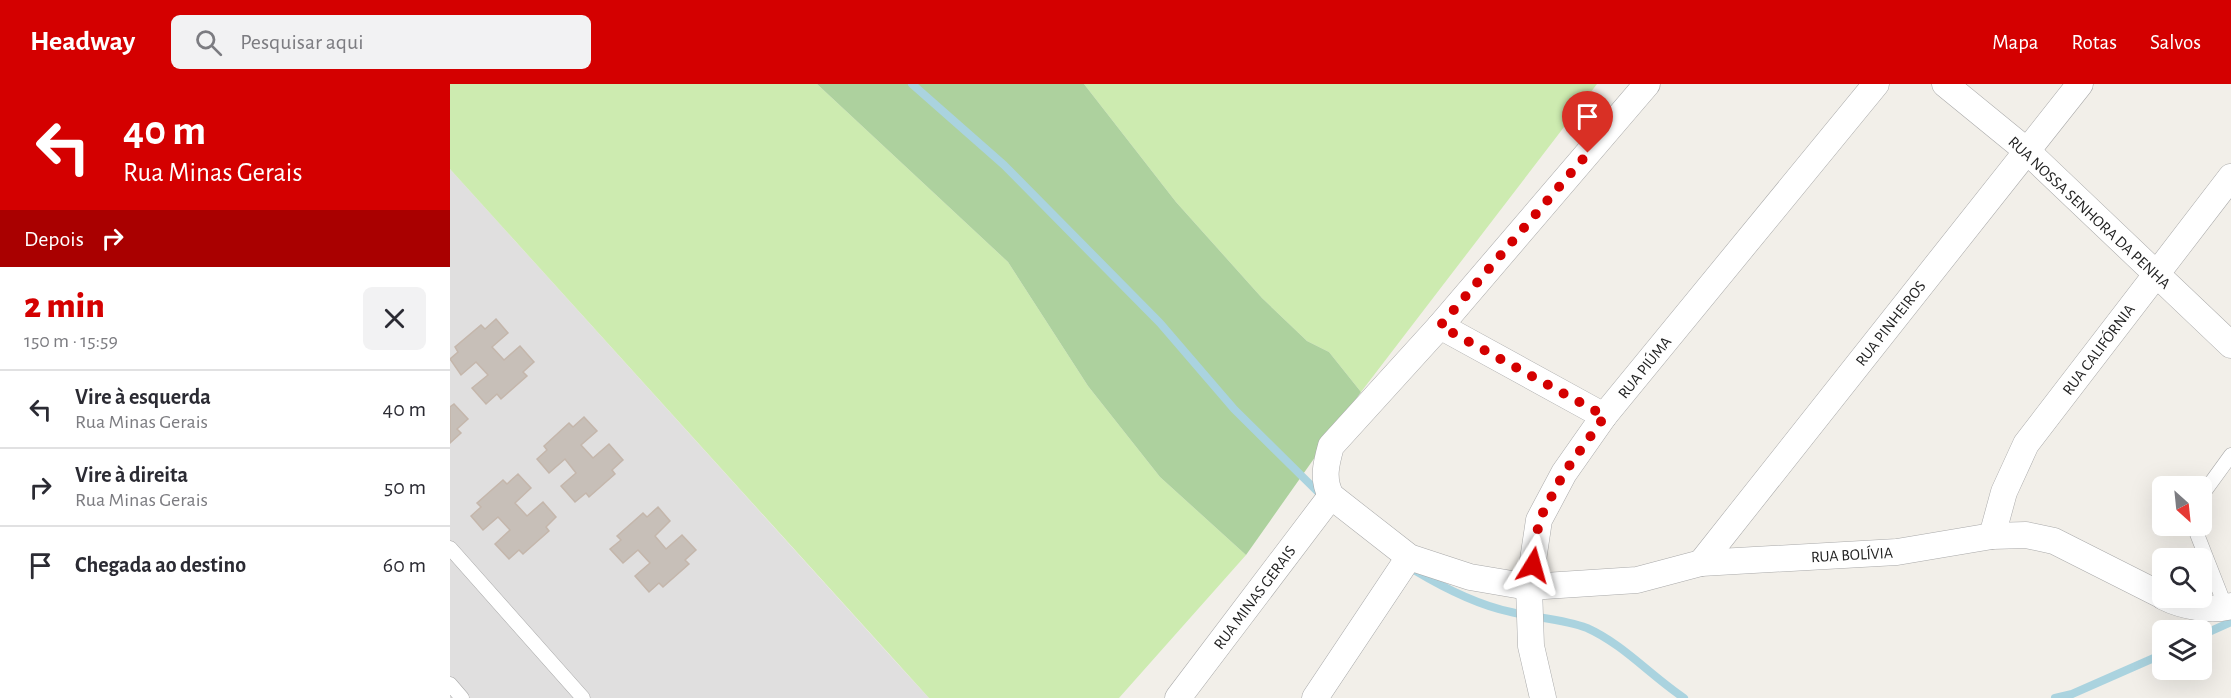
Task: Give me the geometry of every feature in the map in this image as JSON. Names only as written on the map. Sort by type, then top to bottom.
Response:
[{"type":"street","points":[[1529,587],[1470,577],[1408,557],[1331,496],[1327,488],[1325,468],[1331,446],[1440,326],[1647,84]]},
{"type":"street","name":"RUA PIÚMA","points":[[1543,698],[1531,646],[1529,587],[1539,520],[1564,473],[1605,416],[1876,84]]},
{"type":"street","name":"RUA NOSSA SENHORA DA PENHA","points":[[1945,84],[2027,151],[2231,345]]},
{"type":"street","name":"RUA PINHEIROS","points":[[1701,563],[2080,84]]},
{"type":"street","name":"RUA CALIFÓRNIA","points":[[1992,536],[2004,492],[2026,444],[2231,177]]},
{"type":"street","points":[[1440,326],[1605,416]]},
{"type":"street","name":"RUA MINAS GERAIS","points":[[1178,698],[1331,496]]},
{"type":"street","name":"RUA BOLÍVIA","points":[[1529,587],[1637,580],[1701,563],[1896,552],[1992,536],[2026,535],[2054,541],[2152,591]]},
{"type":"street","points":[[1315,698],[1408,557]]},
{"type":"street","name":"RUA BOLÍVIA","points":[[2212,606],[2229,607]]},
{"type":"lane","points":[[2212,481],[2231,454]]},
{"type":"lane","points":[[2198,536],[2229,607]]},
{"type":"lane","points":[[450,548],[583,698]]},
{"type":"lane","points":[[450,684],[462,698]]},
{"type":"shaded area","points":[[450,169],[895,661],[929,698],[450,698]]},
{"type":"green space","points":[[450,84],[817,84],[1008,262],[1088,386],[1160,477],[1246,555],[1119,698],[929,698],[450,169]]},
{"type":"green space","points":[[817,84],[1084,84],[1176,202],[1262,298],[1307,341],[1329,352],[1361,392],[1246,555],[1160,477],[1088,386],[1008,262]]},
{"type":"green space","points":[[1084,84],[1597,84],[1361,392],[1329,352],[1307,341],[1262,298],[1176,202]]},
{"type":"building","points":[[496,319],[508,333],[492,347],[504,360],[520,346],[534,362],[523,372],[527,376],[501,399],[497,394],[486,404],[472,388],[488,375],[476,362],[461,375],[450,359],[458,352],[455,347],[481,325],[485,329]]},
{"type":"building","points":[[454,404],[468,419],[457,429],[461,433],[450,443],[450,407]]},
{"type":"building","points":[[584,417],[597,431],[581,445],[593,458],[609,444],[623,460],[612,470],[615,474],[589,497],[586,493],[575,502],[561,486],[576,473],[565,459],[549,473],[537,459],[547,450],[544,446],[569,423],[573,427]]},
{"type":"building","points":[[518,474],[531,488],[515,503],[527,516],[543,502],[556,517],[546,527],[549,531],[523,554],[519,550],[509,559],[495,544],[510,530],[498,517],[483,530],[471,516],[481,507],[477,503],[503,480],[507,484]]},
{"type":"building","points":[[658,507],[670,521],[655,536],[666,549],[682,535],[696,550],[685,560],[689,564],[663,587],[659,583],[649,592],[635,576],[650,563],[638,550],[623,563],[610,549],[621,540],[617,536],[643,513],[647,517]]},
{"type":"waterway","points":[[912,84],[1004,165],[1160,323],[1234,409],[1321,495]]},
{"type":"waterway","points":[[1414,570],[1486,605],[1587,628],[1625,651],[1684,698]]},
{"type":"waterway","points":[[2212,631],[2231,622]]},
{"type":"waterway","points":[[2055,698],[2072,694],[2152,659]]},
{"type":"route","points":[[1533,565],[1539,520],[1564,473],[1605,416],[1440,326],[1588,153]]}]
